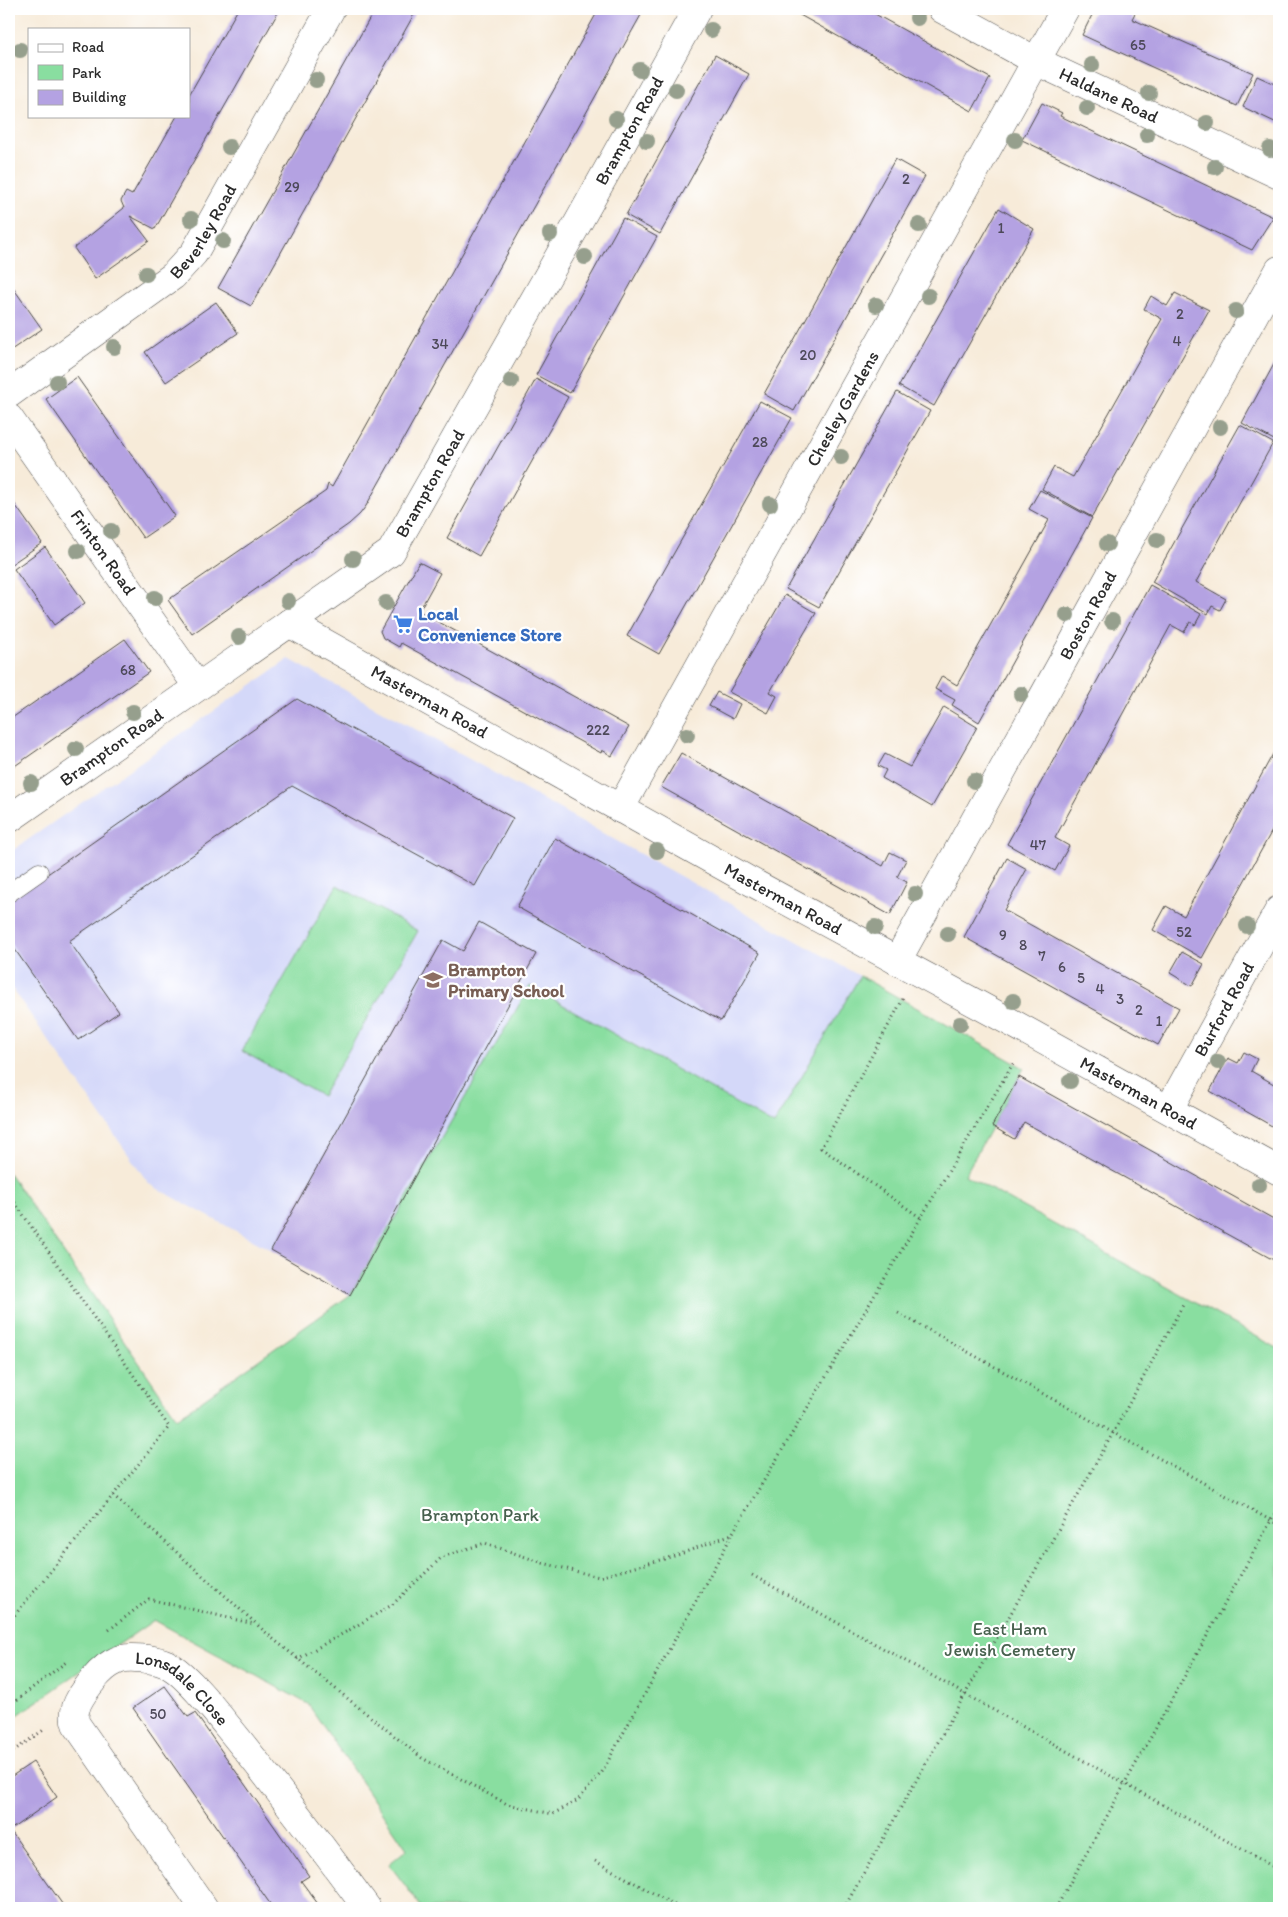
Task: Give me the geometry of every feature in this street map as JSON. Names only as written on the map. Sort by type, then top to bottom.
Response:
[{"type":"street","name":"Beverley Road","points":[[9,394],[173,276],[194,253],[331,9]]},
{"type":"street","name":"Brampton Road","points":[[9,819],[391,552],[697,9]]},
{"type":"street","name":"Haldane Road","points":[[942,9],[1036,61],[1279,175]]},
{"type":"street","name":"Chesley Gardens","points":[[620,809],[1065,9]]},
{"type":"street","name":"Boston Road","points":[[907,967],[1279,270]]},
{"type":"street","name":"Frinton Road","points":[[9,418],[197,686]]},
{"type":"street","name":"Masterman Road","points":[[289,623],[620,809],[1279,1171]]},
{"type":"street","name":"Burford Road","points":[[1169,1109],[1279,910]]},
{"type":"street","name":"Lonsdale Close","points":[[76,1708],[81,1696],[95,1678],[116,1660],[136,1658],[166,1663],[208,1702],[367,1908]]},
{"type":"street","points":[[76,1708],[74,1720],[76,1724],[204,1908]]},
{"type":"lane","points":[[9,893],[39,872]]},
{"type":"path","points":[[907,967],[821,1148],[921,1218]]},
{"type":"path","points":[[113,1495],[297,1659],[422,1758],[507,1804],[553,1814],[578,1800],[602,1772],[732,1534],[1014,1062]]},
{"type":"path","points":[[9,1194],[169,1427],[9,1622]]},
{"type":"path","points":[[844,1908],[1113,1433],[1184,1303]]},
{"type":"path","points":[[898,1313],[1279,1525]]},
{"type":"path","points":[[1056,1908],[1279,1506]]},
{"type":"path","points":[[297,1659],[392,1604],[442,1557],[485,1543],[543,1563],[599,1577],[678,1555],[732,1534]]},
{"type":"path","points":[[752,1575],[1279,1870]]},
{"type":"path","points":[[9,1754],[76,1708]]},
{"type":"path","points":[[595,1861],[680,1908]]},
{"type":"shaded area","name":"Brampton Primary School","points":[[289,659],[860,976],[774,1125],[530,986],[350,1295],[149,1184],[9,984],[9,853]]},
{"type":"green space","points":[[337,885],[418,931],[322,1096],[242,1051]]},
{"type":"green space","points":[[860,976],[1024,1068],[965,1175],[1279,1349],[1279,1908],[422,1908],[389,1864],[407,1849],[308,1704],[154,1620],[9,1721],[9,1173],[177,1418],[350,1295],[530,986],[774,1125]]},
{"type":"building","points":[[238,9],[280,9],[155,229],[130,216],[149,241],[95,279],[74,248],[124,208],[121,201],[126,192],[132,195],[176,118],[190,118],[190,93]]},
{"type":"building","points":[[375,9],[417,9],[251,306],[218,288]]},
{"type":"building","points":[[599,9],[629,9],[641,15],[366,506],[349,524],[192,634],[168,600],[326,491],[328,484],[332,487]]},
{"type":"building","points":[[789,9],[866,9],[990,78],[972,111]]},
{"type":"building","points":[[1095,9],[1137,9],[1132,19],[1253,73],[1237,106],[1082,35]]},
{"type":"building","points":[[715,55],[749,74],[660,234],[626,215]]},
{"type":"building","points":[[1257,76],[1279,86],[1279,124],[1243,107]]},
{"type":"building","points":[[1042,103],[1062,113],[1060,116],[1273,217],[1252,250],[1022,140]]},
{"type":"building","points":[[895,159],[925,176],[794,411],[764,394]]},
{"type":"building","points":[[999,208],[1034,229],[934,406],[899,386]]},
{"type":"building","points":[[623,218],[657,237],[570,393],[536,375]]},
{"type":"building","points":[[9,282],[42,329],[11,350],[9,347]]},
{"type":"building","points":[[1175,293],[1209,310],[1092,517],[1042,489],[1054,467],[1073,477],[1162,319],[1144,309],[1151,296],[1167,306]]},
{"type":"building","points":[[216,302],[238,333],[166,382],[145,352]]},
{"type":"building","points":[[1279,355],[1279,431],[1274,440],[1242,423]]},
{"type":"building","points":[[77,377],[175,516],[143,538],[46,399]]},
{"type":"building","points":[[536,379],[568,397],[479,556],[447,538]]},
{"type":"building","points":[[897,392],[930,411],[819,607],[786,589]]},
{"type":"building","points":[[760,401],[792,418],[659,654],[627,636]]},
{"type":"building","points":[[1240,425],[1273,443],[1196,582],[1226,599],[1220,610],[1212,606],[1208,614],[1152,582]]},
{"type":"building","points":[[1040,490],[1092,518],[979,722],[952,705],[955,700],[935,689],[942,676],[957,685],[1049,520],[1029,509]]},
{"type":"building","points":[[9,496],[42,543],[10,565],[9,563]]},
{"type":"building","points":[[45,547],[85,603],[54,625],[14,569]]},
{"type":"building","points":[[419,562],[440,573],[419,611],[629,727],[612,756],[602,750],[601,753],[401,643],[399,647],[383,638],[380,631]]},
{"type":"building","points":[[1150,585],[1201,614],[1195,625],[1190,622],[1184,632],[1171,625],[1055,838],[1069,846],[1055,871],[1007,844]]},
{"type":"building","points":[[785,595],[816,613],[770,692],[777,696],[768,713],[729,692]]},
{"type":"building","points":[[125,639],[149,672],[9,770],[9,720]]},
{"type":"building","points":[[717,692],[740,704],[733,719],[709,706]]},
{"type":"building","points":[[297,699],[513,818],[475,886],[292,786],[69,941],[119,1012],[78,1040],[9,941],[9,901]]},
{"type":"building","points":[[944,707],[977,727],[932,807],[882,778],[886,770],[878,766],[885,754],[910,767]]},
{"type":"building","points":[[1279,743],[1279,818],[1202,958],[1153,930],[1166,906],[1184,916]]},
{"type":"building","points":[[681,753],[883,866],[890,852],[906,860],[897,877],[907,882],[890,915],[661,787]]},
{"type":"building","points":[[555,838],[760,953],[721,1021],[517,907]]},
{"type":"building","points":[[1007,858],[1027,869],[1004,910],[1179,1008],[1158,1045],[964,937]]},
{"type":"building","points":[[479,922],[536,954],[350,1295],[271,1250],[443,940],[463,951]]},
{"type":"building","points":[[1182,952],[1204,964],[1192,986],[1170,973]]},
{"type":"building","points":[[1244,1052],[1257,1059],[1251,1071],[1279,1087],[1279,1130],[1210,1091],[1228,1058],[1238,1063]]},
{"type":"building","points":[[1019,1077],[1279,1222],[1279,1263],[1024,1122],[1014,1139],[992,1126]]},
{"type":"building","points":[[165,1686],[188,1717],[195,1713],[309,1876],[301,1881],[321,1908],[273,1908],[133,1708]]},
{"type":"building","points":[[33,1762],[57,1797],[10,1830],[65,1908],[12,1908],[9,1904],[9,1778]]},
{"type":"place","name":"Local Convenience Store","points":[[403,624]]},
{"type":"place","name":"Brampton Primary School","points":[[433,980]]},
{"type":"park label","name":"Brampton Park","points":[[480,1515]]},
{"type":"park label","name":"East Ham Jewish Cemetery","points":[[1010,1639]]}]
